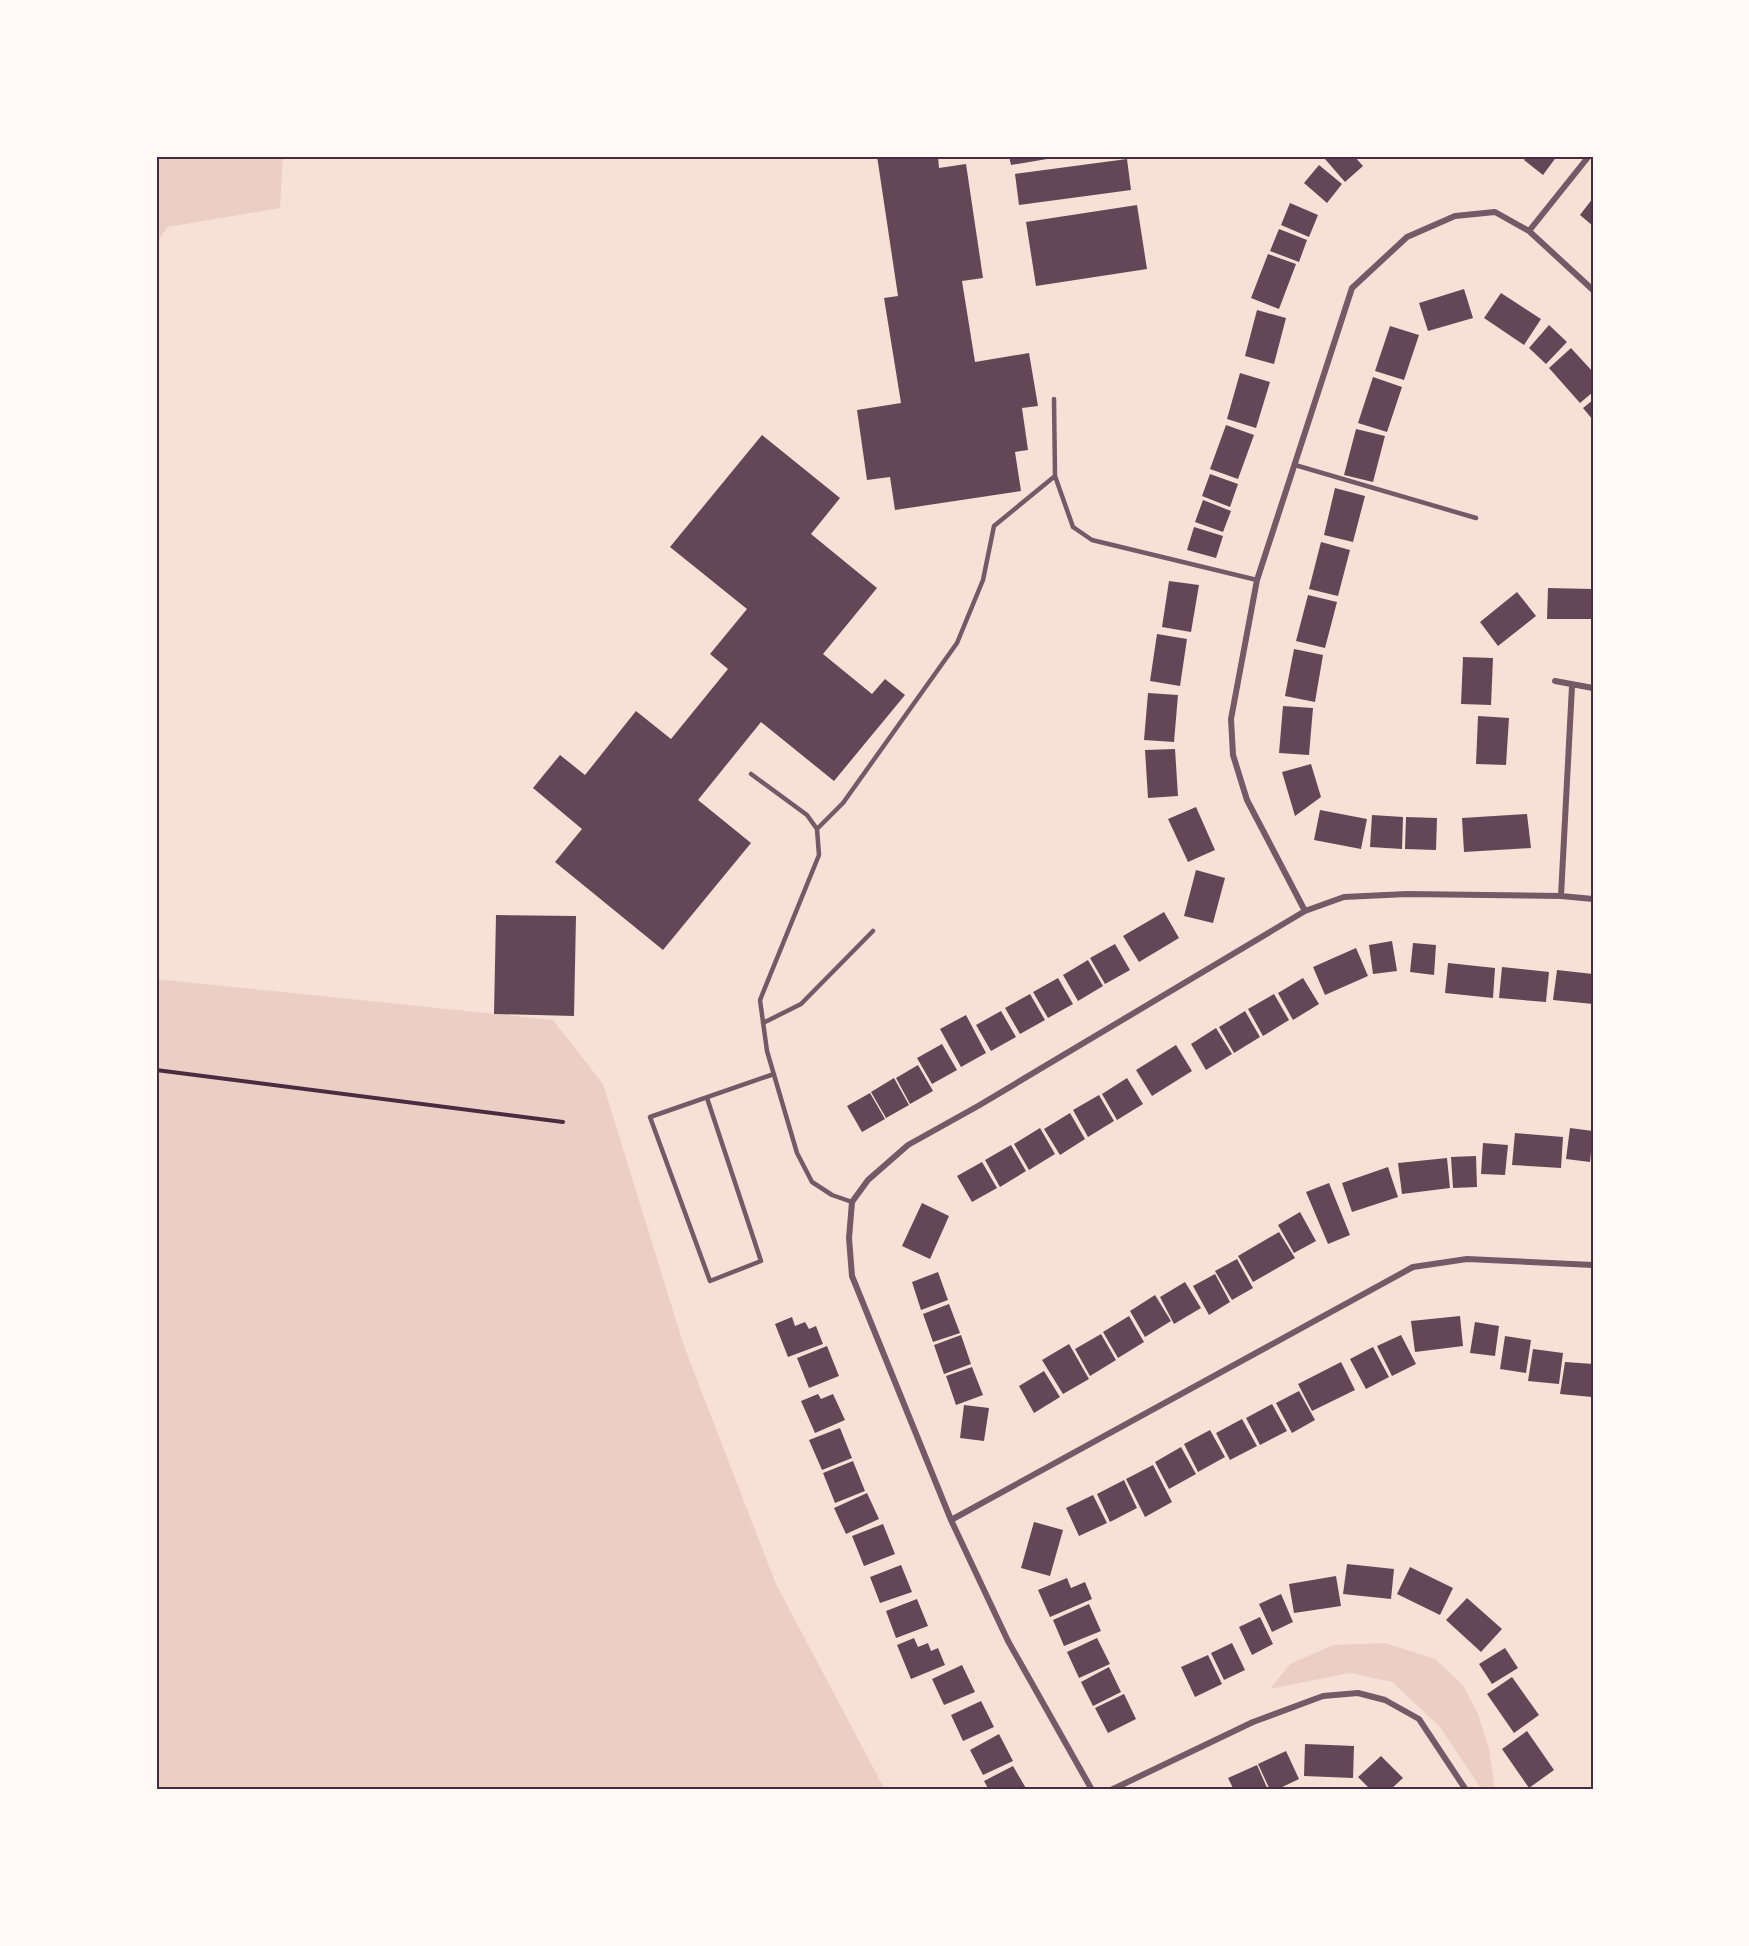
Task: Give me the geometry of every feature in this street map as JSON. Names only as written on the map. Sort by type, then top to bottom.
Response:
[{"type":"street","points":[[1529,231],[1590,156]]},
{"type":"street","points":[[1305,912],[1247,800],[1233,755],[1231,719],[1257,580],[1352,288],[1407,237],[1455,216],[1496,212],[1529,231],[1593,290]]},
{"type":"street","points":[[1555,681],[1572,686],[1593,688]]},
{"type":"street","points":[[1561,896],[1572,686]]},
{"type":"street","points":[[1092,1790],[1008,1641],[951,1520],[852,1276],[849,1238],[852,1203],[868,1180],[908,1145],[1305,912],[1344,897],[1407,894],[1561,896],[1593,899]]},
{"type":"street","points":[[951,1520],[1413,1267],[1467,1259],[1593,1265]]},
{"type":"street","points":[[1111,1790],[1253,1722],[1323,1696],[1358,1694],[1385,1700],[1419,1719],[1466,1790]]},
{"type":"lane","points":[[1054,399],[1055,476],[1073,527],[1092,540],[1257,580]]},
{"type":"lane","points":[[1295,465],[1476,518]]},
{"type":"lane","points":[[817,830],[843,803],[957,644],[983,580],[994,526],[1055,476]]},
{"type":"lane","points":[[751,774],[807,815],[817,830],[819,855],[760,1000],[767,1051],[797,1153],[812,1182],[832,1195],[852,1203]]},
{"type":"lane","points":[[763,1023],[801,1004],[873,931]]},
{"type":"lane","points":[[707,1098],[761,1261],[710,1281],[650,1117],[774,1074]]},
{"type":"path","points":[[156,1070],[563,1122]]},
{"type":"shaded area","points":[[156,156],[283,156],[280,208],[168,227],[156,243]]},
{"type":"shaded area","points":[[156,979],[553,1020],[603,1084],[684,1346],[776,1584],[885,1790],[156,1790]]},
{"type":"shaded area","points":[[1385,1643],[1435,1659],[1463,1685],[1478,1714],[1489,1749],[1495,1790],[1482,1790],[1440,1727],[1392,1682],[1350,1673],[1270,1689],[1290,1664],[1333,1645]]},
{"type":"building","points":[[877,156],[938,156],[939,168],[966,164],[983,278],[962,281],[975,362],[1029,353],[1038,406],[1022,408],[1028,450],[1015,452],[1021,491],[895,510],[890,477],[867,480],[857,410],[901,403],[884,298],[898,296]]},
{"type":"building","points":[[1009,156],[1059,156],[1059,157],[1011,165]]},
{"type":"building","points":[[1329,156],[1354,156],[1363,166],[1345,182],[1325,159]]},
{"type":"building","points":[[1527,156],[1557,156],[1543,175],[1524,160]]},
{"type":"building","points":[[1127,159],[1131,190],[1019,205],[1015,174]]},
{"type":"building","points":[[1319,165],[1342,184],[1327,203],[1304,183]]},
{"type":"building","points":[[1593,198],[1593,226],[1580,215]]},
{"type":"building","points":[[1290,203],[1318,215],[1309,237],[1281,225]]},
{"type":"building","points":[[1137,205],[1147,269],[1036,286],[1026,222]]},
{"type":"building","points":[[1279,229],[1307,240],[1299,262],[1270,251]]},
{"type":"building","points":[[1268,254],[1296,264],[1279,309],[1251,298]]},
{"type":"building","points":[[1464,289],[1473,318],[1428,331],[1419,303]]},
{"type":"building","points":[[1501,293],[1541,319],[1524,345],[1484,318]]},
{"type":"building","points":[[1257,310],[1286,318],[1274,364],[1245,356]]},
{"type":"building","points":[[1549,325],[1567,342],[1546,364],[1529,348]]},
{"type":"building","points":[[1390,326],[1419,335],[1404,380],[1375,371]]},
{"type":"building","points":[[1571,348],[1593,372],[1593,392],[1580,403],[1549,368]]},
{"type":"building","points":[[1240,373],[1270,382],[1256,428],[1227,419]]},
{"type":"building","points":[[1373,377],[1402,387],[1387,432],[1358,423]]},
{"type":"building","points":[[1593,400],[1593,420],[1583,408]]},
{"type":"building","points":[[1226,425],[1254,435],[1238,479],[1210,469]]},
{"type":"building","points":[[1356,429],[1385,436],[1373,482],[1344,475]]},
{"type":"building","points":[[762,435],[840,498],[811,534],[877,588],[823,654],[872,694],[885,679],[905,695],[834,781],[761,722],[698,800],[751,843],[663,950],[555,862],[582,829],[533,788],[560,755],[585,775],[636,711],[671,739],[728,669],[710,654],[747,609],[670,547]]},
{"type":"building","points":[[1210,474],[1238,484],[1230,507],[1202,496]]},
{"type":"building","points":[[1335,488],[1365,496],[1353,542],[1324,535]]},
{"type":"building","points":[[1203,500],[1231,511],[1223,532],[1195,522]]},
{"type":"building","points":[[1194,527],[1223,536],[1216,558],[1187,550]]},
{"type":"building","points":[[1321,542],[1350,550],[1338,596],[1309,589]]},
{"type":"building","points":[[1169,581],[1199,585],[1191,632],[1162,627]]},
{"type":"building","points":[[1548,588],[1593,589],[1593,619],[1547,619]]},
{"type":"building","points":[[1517,592],[1536,616],[1498,646],[1480,622]]},
{"type":"building","points":[[1308,595],[1337,602],[1325,648],[1296,641]]},
{"type":"building","points":[[1157,634],[1187,639],[1180,686],[1150,681]]},
{"type":"building","points":[[1294,649],[1323,655],[1315,702],[1285,696]]},
{"type":"building","points":[[1463,657],[1493,658],[1491,705],[1461,704]]},
{"type":"building","points":[[1148,693],[1178,695],[1174,742],[1144,740]]},
{"type":"building","points":[[1283,706],[1313,708],[1309,755],[1279,753]]},
{"type":"building","points":[[1478,716],[1509,718],[1506,765],[1476,764]]},
{"type":"building","points":[[1175,749],[1178,796],[1148,798],[1145,750]]},
{"type":"building","points":[[1311,764],[1321,797],[1295,816],[1282,772]]},
{"type":"building","points":[[1196,807],[1215,850],[1188,862],[1168,819]]},
{"type":"building","points":[[1320,810],[1367,819],[1361,849],[1314,840]]},
{"type":"building","points":[[1527,814],[1531,848],[1464,852],[1462,818]]},
{"type":"building","points":[[1372,815],[1403,817],[1402,849],[1370,847]]},
{"type":"building","points":[[1406,817],[1437,818],[1436,850],[1405,849]]},
{"type":"building","points":[[1196,870],[1225,878],[1213,923],[1184,916]]},
{"type":"building","points":[[1164,912],[1179,938],[1139,962],[1123,936]]},
{"type":"building","points":[[496,915],[576,916],[574,1016],[494,1014]]},
{"type":"building","points":[[1392,941],[1397,971],[1373,974],[1369,945]]},
{"type":"building","points":[[1413,943],[1436,945],[1434,975],[1410,972]]},
{"type":"building","points":[[1115,944],[1130,970],[1105,984],[1090,958]]},
{"type":"building","points":[[1356,948],[1368,976],[1325,995],[1313,967]]},
{"type":"building","points":[[1088,960],[1103,986],[1078,1001],[1063,975]]},
{"type":"building","points":[[1448,963],[1495,968],[1493,998],[1445,993]]},
{"type":"building","points":[[1502,967],[1549,972],[1546,1002],[1499,998]]},
{"type":"building","points":[[1557,970],[1593,974],[1593,1004],[1553,1000]]},
{"type":"building","points":[[1058,978],[1073,1004],[1048,1018],[1033,992]]},
{"type":"building","points":[[1303,978],[1319,1004],[1293,1020],[1278,993]]},
{"type":"building","points":[[1030,994],[1045,1020],[1020,1034],[1005,1008]]},
{"type":"building","points":[[1274,994],[1289,1020],[1263,1036],[1248,1009]]},
{"type":"building","points":[[1001,1011],[1016,1037],[991,1051],[976,1025]]},
{"type":"building","points":[[1245,1011],[1260,1037],[1234,1053],[1219,1027]]},
{"type":"building","points":[[966,1015],[986,1053],[961,1067],[940,1029]]},
{"type":"building","points":[[1216,1028],[1232,1054],[1206,1070],[1191,1044]]},
{"type":"building","points":[[942,1044],[957,1070],[932,1084],[917,1058]]},
{"type":"building","points":[[1176,1045],[1192,1071],[1152,1096],[1136,1070]]},
{"type":"building","points":[[918,1065],[933,1091],[910,1104],[896,1078]]},
{"type":"building","points":[[894,1078],[909,1105],[886,1118],[871,1092]]},
{"type":"building","points":[[1127,1078],[1143,1104],[1117,1120],[1102,1094]]},
{"type":"building","points":[[870,1093],[885,1119],[862,1132],[847,1106]]},
{"type":"building","points":[[1099,1095],[1114,1121],[1088,1137],[1073,1110]]},
{"type":"building","points":[[1070,1113],[1085,1139],[1060,1155],[1044,1129]]},
{"type":"building","points":[[1040,1128],[1055,1154],[1029,1170],[1014,1144]]},
{"type":"building","points":[[1570,1128],[1593,1131],[1590,1162],[1566,1159]]},
{"type":"building","points":[[1515,1133],[1563,1137],[1561,1168],[1512,1165]]},
{"type":"building","points":[[1483,1143],[1508,1145],[1505,1175],[1481,1174]]},
{"type":"building","points":[[1011,1145],[1026,1171],[1000,1187],[985,1160]]},
{"type":"building","points":[[1476,1156],[1477,1187],[1453,1188],[1451,1157]]},
{"type":"building","points":[[1447,1158],[1450,1188],[1402,1194],[1398,1163]]},
{"type":"building","points":[[982,1162],[997,1188],[972,1202],[957,1176]]},
{"type":"building","points":[[1388,1167],[1398,1197],[1352,1212],[1342,1183]]},
{"type":"building","points":[[1329,1183],[1350,1235],[1328,1244],[1306,1192]]},
{"type":"building","points":[[922,1203],[949,1216],[930,1259],[902,1246]]},
{"type":"building","points":[[1300,1212],[1316,1241],[1294,1253],[1278,1225]]},
{"type":"building","points":[[1279,1232],[1295,1258],[1253,1282],[1238,1256]]},
{"type":"building","points":[[1237,1259],[1253,1288],[1232,1300],[1215,1271]]},
{"type":"building","points":[[938,1272],[948,1300],[921,1310],[912,1282]]},
{"type":"building","points":[[1215,1274],[1230,1302],[1209,1315],[1193,1286]]},
{"type":"building","points":[[1185,1282],[1201,1308],[1174,1324],[1160,1297]]},
{"type":"building","points":[[1155,1295],[1171,1321],[1145,1337],[1130,1311]]},
{"type":"building","points":[[949,1304],[960,1333],[933,1342],[923,1314]]},
{"type":"building","points":[[1129,1316],[1144,1342],[1118,1358],[1103,1332]]},
{"type":"building","points":[[1460,1316],[1463,1346],[1415,1352],[1411,1321]]},
{"type":"building","points":[[792,1317],[795,1326],[805,1322],[809,1329],[816,1326],[823,1344],[788,1357],[775,1324]]},
{"type":"building","points":[[1475,1322],[1499,1326],[1495,1356],[1470,1353]]},
{"type":"building","points":[[1101,1334],[1116,1360],[1090,1376],[1075,1349]]},
{"type":"building","points":[[961,1335],[971,1364],[944,1374],[934,1345]]},
{"type":"building","points":[[1401,1335],[1416,1364],[1392,1376],[1377,1346]]},
{"type":"building","points":[[1505,1336],[1531,1340],[1526,1373],[1500,1369]]},
{"type":"building","points":[[1069,1344],[1089,1379],[1063,1394],[1042,1360]]},
{"type":"building","points":[[827,1346],[839,1376],[809,1388],[797,1358]]},
{"type":"building","points":[[1373,1347],[1389,1377],[1366,1389],[1350,1359]]},
{"type":"building","points":[[1533,1349],[1563,1353],[1559,1384],[1528,1381]]},
{"type":"building","points":[[1341,1362],[1355,1390],[1312,1411],[1298,1384]]},
{"type":"building","points":[[1565,1362],[1593,1364],[1592,1397],[1560,1394]]},
{"type":"building","points":[[972,1367],[983,1395],[956,1405],[946,1376]]},
{"type":"building","points":[[1044,1371],[1060,1397],[1034,1413],[1019,1386]]},
{"type":"building","points":[[1299,1391],[1315,1420],[1292,1433],[1276,1403]]},
{"type":"building","points":[[818,1394],[821,1399],[833,1394],[845,1420],[815,1433],[801,1401]]},
{"type":"building","points":[[1272,1404],[1287,1431],[1260,1445],[1246,1418]]},
{"type":"building","points":[[964,1405],[989,1408],[984,1441],[960,1438]]},
{"type":"building","points":[[1242,1419],[1257,1446],[1230,1460],[1216,1433]]},
{"type":"building","points":[[840,1428],[852,1458],[822,1470],[809,1440]]},
{"type":"building","points":[[1210,1430],[1225,1457],[1198,1472],[1184,1444]]},
{"type":"building","points":[[1181,1447],[1196,1474],[1169,1489],[1155,1462]]},
{"type":"building","points":[[853,1461],[865,1491],[835,1503],[823,1473]]},
{"type":"building","points":[[1153,1465],[1172,1502],[1145,1517],[1126,1479]]},
{"type":"building","points":[[1124,1480],[1137,1508],[1110,1522],[1097,1494]]},
{"type":"building","points":[[867,1493],[879,1519],[846,1534],[834,1508]]},
{"type":"building","points":[[1093,1495],[1107,1523],[1079,1536],[1066,1508]]},
{"type":"building","points":[[1034,1522],[1063,1530],[1050,1576],[1021,1568]]},
{"type":"building","points":[[883,1524],[895,1554],[864,1566],[852,1536]]},
{"type":"building","points":[[1347,1564],[1394,1569],[1391,1599],[1343,1594]]},
{"type":"building","points":[[901,1565],[912,1592],[880,1603],[870,1577]]},
{"type":"building","points":[[1410,1567],[1453,1588],[1440,1615],[1397,1594]]},
{"type":"building","points":[[1336,1576],[1341,1606],[1294,1613],[1289,1584]]},
{"type":"building","points":[[1067,1578],[1071,1588],[1085,1582],[1092,1599],[1050,1617],[1038,1590]]},
{"type":"building","points":[[1281,1594],[1293,1622],[1272,1632],[1259,1604]]},
{"type":"building","points":[[1467,1598],[1502,1629],[1481,1652],[1446,1620]]},
{"type":"building","points":[[917,1599],[928,1626],[896,1638],[886,1611]]},
{"type":"building","points":[[1089,1604],[1101,1631],[1064,1646],[1053,1620]]},
{"type":"building","points":[[1260,1617],[1273,1644],[1252,1655],[1239,1627]]},
{"type":"building","points":[[914,1638],[918,1647],[928,1643],[931,1651],[938,1648],[945,1665],[911,1679],[897,1645]]},
{"type":"building","points":[[1097,1638],[1110,1664],[1079,1678],[1067,1652]]},
{"type":"building","points":[[1232,1643],[1245,1670],[1224,1680],[1211,1653]]},
{"type":"building","points":[[1505,1648],[1518,1668],[1492,1684],[1479,1664]]},
{"type":"building","points":[[1208,1655],[1222,1684],[1195,1697],[1181,1667]]},
{"type":"building","points":[[962,1665],[975,1692],[944,1705],[932,1679]]},
{"type":"building","points":[[1109,1667],[1121,1692],[1093,1706],[1081,1682]]},
{"type":"building","points":[[1512,1677],[1539,1715],[1514,1733],[1487,1694]]},
{"type":"building","points":[[1124,1694],[1136,1719],[1108,1733],[1095,1708]]},
{"type":"building","points":[[981,1701],[994,1727],[963,1741],[951,1715]]},
{"type":"building","points":[[1527,1731],[1554,1770],[1529,1788],[1502,1749]]},
{"type":"building","points":[[999,1734],[1013,1761],[983,1775],[970,1750]]},
{"type":"building","points":[[1305,1744],[1354,1746],[1353,1778],[1304,1776]]},
{"type":"building","points":[[1286,1751],[1299,1779],[1276,1790],[1270,1790],[1258,1764]]},
{"type":"building","points":[[1381,1756],[1403,1778],[1390,1790],[1371,1790],[1358,1777]]},
{"type":"building","points":[[1257,1765],[1268,1790],[1234,1790],[1228,1778]]},
{"type":"building","points":[[1013,1766],[1027,1790],[989,1790],[984,1781]]}]
